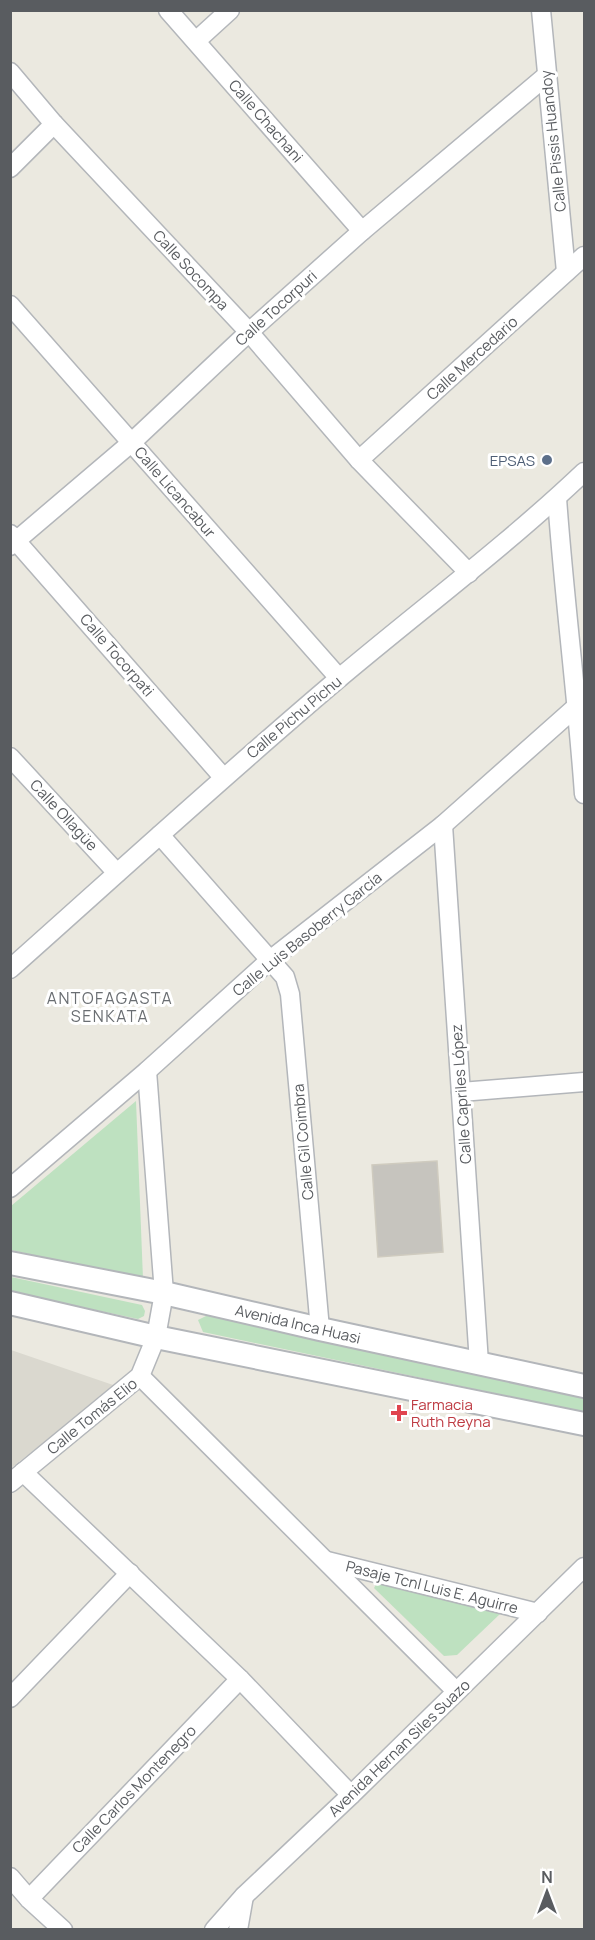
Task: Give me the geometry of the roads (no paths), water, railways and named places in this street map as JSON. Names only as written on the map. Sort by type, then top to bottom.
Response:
[{"type":"street","name":"Calle Chachani","points":[[168,10],[362,231]]},
{"type":"street","points":[[196,41],[230,10]]},
{"type":"street","name":"Calle Pissis Huandoy","points":[[541,10],[566,272]]},
{"type":"street","name":"Calle Socompa","points":[[10,72],[54,124],[249,332],[359,460],[469,573]]},
{"type":"street","name":"Calle Tocorpuri","points":[[13,540],[131,442],[362,231],[546,76]]},
{"type":"street","points":[[12,164],[54,124]]},
{"type":"street","name":"Calle Mercedario","points":[[359,460],[585,256]]},
{"type":"street","name":"Calle Licancabur","points":[[10,305],[339,678]]},
{"type":"street","name":"Calle Pichu Pichu","points":[[10,969],[223,777],[339,678],[469,573],[585,472]]},
{"type":"street","points":[[557,498],[585,794]]},
{"type":"street","name":"Calle Tocorpati","points":[[13,540],[223,777]]},
{"type":"street","name":"Calle Luis Basoberry García","points":[[10,1188],[147,1071],[270,960],[443,825],[578,706]]},
{"type":"street","name":"Calle Ollagüe","points":[[11,759],[117,873]]},
{"type":"street","name":"Calle Capriles López","points":[[443,825],[479,1363]]},
{"type":"street","name":"Calle Gil Coimbra","points":[[160,835],[285,977],[290,994],[320,1329]]},
{"type":"street","name":"Calle Tomás Elio","points":[[17,1478],[140,1376],[156,1337],[164,1293],[147,1071]]},
{"type":"street","points":[[461,1092],[585,1082]]},
{"type":"street","name":"Avenida Inca Huasi","points":[[10,1263],[164,1293],[585,1386]]},
{"type":"street","points":[[10,1303],[156,1337],[585,1424]]},
{"type":"street","points":[[140,1376],[456,1691]]},
{"type":"street","points":[[17,1478],[130,1573],[240,1679],[351,1795]]},
{"type":"street","name":"Pasaje Tcnl Luis E. Aguirre","points":[[325,1560],[538,1613]]},
{"type":"street","name":"Avenida Hernan Siles Suazo","points":[[214,1929],[244,1896],[585,1567]]},
{"type":"street","points":[[10,1698],[130,1573]]},
{"type":"street","name":"Calle Carlos Montenegro","points":[[17,1889],[240,1679]]},
{"type":"street","points":[[17,1889],[63,1929]]},
{"type":"street","points":[[238,1929],[244,1896]]},
{"type":"place","name":"EPSAS","points":[[547,460]]},
{"type":"place","name":"Farmacia Ruth Reyna","points":[[399,1413]]},
{"type":"district","name":"ANTOFAGASTA SENKATA","points":[[110,1007]]}]
